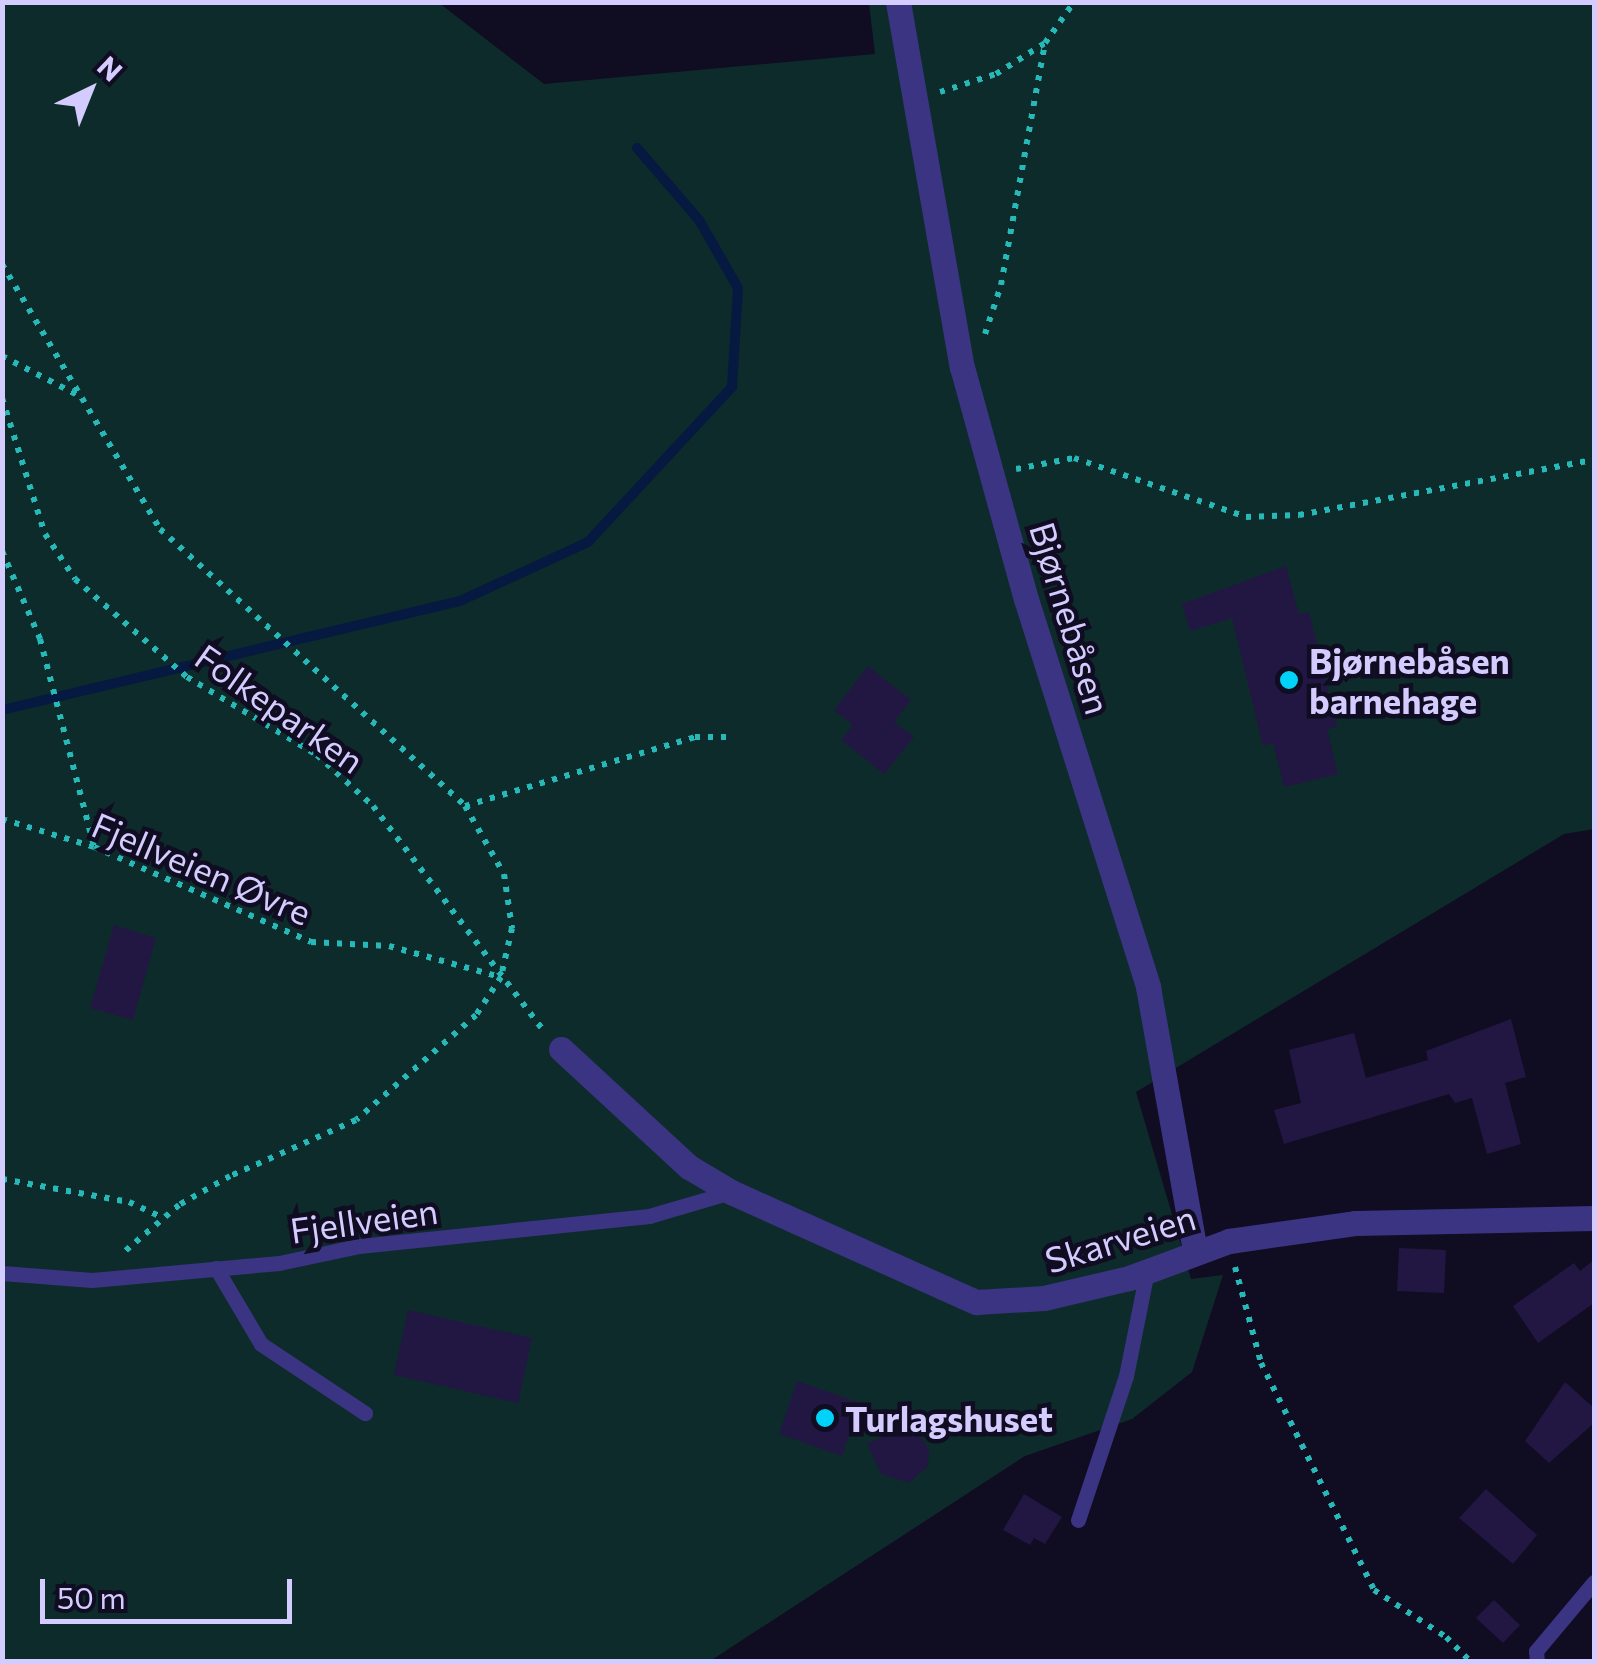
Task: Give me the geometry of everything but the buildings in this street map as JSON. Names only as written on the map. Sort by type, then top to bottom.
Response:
[{"type":"street","name":"Bjørnebåsen","points":[[898,2],[919,96],[962,367],[990,473],[1148,987],[1195,1250]]},
{"type":"street","name":"Skarveien","points":[[560,1049],[689,1167],[730,1192],[976,1302],[1044,1298],[1147,1271],[1195,1250],[1229,1242],[1447,1217],[1594,1218]]},
{"type":"lane","name":"Fjellveien","points":[[2,1273],[92,1280],[216,1268],[649,1216],[730,1192]]},
{"type":"lane","points":[[216,1268],[260,1344],[366,1413]]},
{"type":"lane","points":[[1078,1520],[1126,1376],[1147,1271]]},
{"type":"lane","points":[[1537,1662],[1536,1651],[1594,1582]]},
{"type":"path","points":[[919,96],[996,74],[1045,44],[1074,2]]},
{"type":"path","points":[[962,367],[979,351],[1001,285],[1045,44]]},
{"type":"path","points":[[2,61],[2,79]]},
{"type":"path","points":[[2,264],[160,529],[466,806],[504,874],[512,928],[501,977],[476,1016],[356,1120],[230,1176],[164,1218],[92,1280]]},
{"type":"path","points":[[2,356],[84,398]]},
{"type":"path","name":"Folkeparken","points":[[2,398],[45,534],[75,579],[186,678],[317,756],[373,806],[560,1049]]},
{"type":"path","points":[[990,473],[1074,458],[1246,518],[1298,515],[1594,460]]},
{"type":"path","points":[[2,550],[45,656],[94,847]]},
{"type":"path","points":[[466,806],[695,738],[732,738]]},
{"type":"path","name":"Fjellveien Øvre","points":[[2,819],[94,847],[311,942],[389,946],[501,977]]},
{"type":"path","points":[[2,1178],[128,1202],[164,1218]]},
{"type":"path","points":[[1229,1242],[1261,1363],[1374,1590],[1446,1637],[1471,1662]]},
{"type":"green space","points":[[3,3],[439,3],[544,84],[875,54],[869,3],[1594,3],[1594,829],[1564,834],[1136,1092],[1191,1279],[1223,1275],[1192,1372],[1132,1419],[1025,1456],[710,1661],[3,1662]]},
{"type":"waterway","points":[[2,710],[460,601],[588,542],[732,387],[738,288],[699,220],[637,148]]},
{"type":"place","name":"Bjørnebåsen barnehage","points":[[1289,680]]},
{"type":"place","name":"Turlagshuset","points":[[825,1418]]}]
